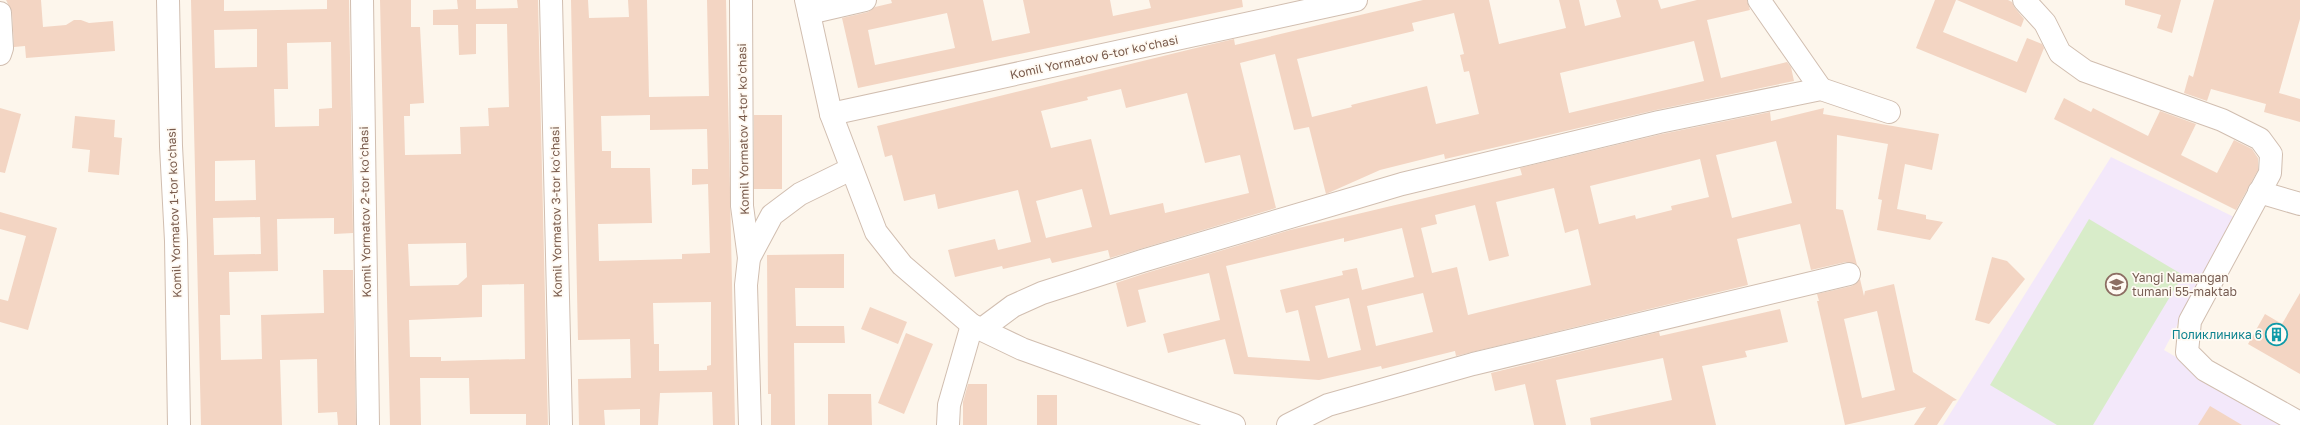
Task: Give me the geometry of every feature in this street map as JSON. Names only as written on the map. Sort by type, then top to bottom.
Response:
[{"type":"street","name":"Komil Yormatov 1-tor koʻchasi","points":[[168,0],[180,425]]},
{"type":"street","name":"Komil Yormatov 2-tor koʻchasi","points":[[362,0],[368,425]]},
{"type":"street","name":"Komil Yormatov 3-tor koʻchasi","points":[[550,0],[561,425]]},
{"type":"street","name":"Komil Yormatov 4-tor koʻchasi","points":[[741,0],[742,206],[749,258],[746,285],[750,425]]},
{"type":"street","points":[[865,0],[808,6],[831,114],[876,232],[902,265],[977,327],[1022,349],[1221,423]]},
{"type":"street","name":"Komil Yormatov 6-tor koʻchasi","points":[[831,114],[1356,0]]},
{"type":"street","points":[[1759,0],[1821,90]]},
{"type":"street","points":[[2024,0],[2045,23],[2060,53],[2085,71],[2222,120],[2260,139],[2271,154],[2270,173],[2190,321],[2187,352],[2205,370],[2300,423]]},
{"type":"street","points":[[0,13],[2,48],[0,54]]},
{"type":"street","points":[[948,425],[949,405],[977,327],[1013,306],[1042,293],[1149,258],[1402,184],[1659,122],[1821,90],[1889,112]]},
{"type":"street","name":"Komil Yormatov 4-tor koʻchasi","points":[[749,258],[772,215],[800,194],[852,169]]},
{"type":"street","points":[[2259,192],[2300,204]]},
{"type":"street","points":[[1288,425],[1328,405],[1474,364],[1849,274]]},
{"type":"shaded area","name":"Yangi Namangan tumani 55-maktab","points":[[2111,157],[2234,217],[2164,350],[2291,425],[1943,425]]},
{"type":"green space","points":[[2089,219],[2183,275],[2093,425],[2057,425],[1990,385]]},
{"type":"building","points":[[6,0],[41,0],[43,27],[66,25],[74,20],[81,20],[89,23],[113,21],[115,51],[26,58],[25,46],[14,47],[12,12]]},
{"type":"building","points":[[191,0],[224,0],[224,11],[327,9],[327,0],[349,0],[353,233],[334,234],[334,218],[277,219],[278,271],[229,272],[230,315],[220,315],[221,360],[262,359],[261,315],[324,313],[323,270],[353,270],[356,425],[338,425],[337,412],[318,413],[317,359],[280,360],[282,425],[201,425]],"holes":[[[257,29],[257,67],[215,68],[214,30]],[[331,42],[332,108],[319,109],[319,126],[275,127],[274,89],[288,89],[287,43]],[[255,160],[256,200],[215,201],[215,161]],[[260,217],[261,254],[214,255],[213,218]]]},
{"type":"building","points":[[380,0],[411,0],[411,27],[420,27],[424,103],[410,104],[410,116],[404,116],[405,155],[461,154],[460,127],[489,126],[488,108],[509,107],[507,24],[476,24],[476,54],[459,55],[458,25],[433,25],[433,10],[458,9],[457,0],[476,0],[476,9],[518,8],[517,0],[538,0],[548,425],[526,425],[526,414],[470,414],[469,378],[420,378],[421,425],[390,425]],"holes":[[[466,243],[467,277],[458,285],[410,286],[408,244]],[[524,284],[525,359],[441,361],[441,357],[410,357],[409,320],[482,317],[482,285]]]},
{"type":"building","points":[[571,0],[588,0],[589,18],[629,17],[628,0],[647,0],[649,97],[709,96],[707,0],[726,0],[735,425],[713,425],[712,392],[660,393],[658,425],[640,425],[640,409],[604,410],[605,425],[579,425],[578,379],[631,378],[630,339],[578,340]],"holes":[[[650,115],[650,130],[707,129],[708,169],[692,169],[692,185],[708,184],[710,253],[682,254],[682,259],[599,261],[598,224],[652,223],[650,168],[611,168],[611,151],[602,151],[601,116]],[[711,302],[711,365],[707,366],[707,370],[659,371],[659,344],[654,344],[653,303]]]},
{"type":"building","points":[[891,0],[983,0],[992,41],[1030,33],[1023,0],[1110,0],[1113,16],[1151,8],[1149,0],[1242,0],[1243,7],[858,88],[842,18],[868,12],[875,7],[892,3]],"holes":[[[947,13],[955,48],[875,65],[868,30]]]},
{"type":"building","points":[[1423,0],[1489,0],[1499,44],[1566,28],[1559,0],[1579,0],[1585,26],[1621,17],[1616,0],[1658,0],[1661,9],[1697,0],[1747,0],[1750,10],[1707,20],[1721,78],[1787,62],[1791,67],[1794,81],[1656,110],[1445,159],[1444,154],[1380,170],[1326,194],[1309,127],[1294,130],[1275,54],[1240,63],[1276,208],[1110,258],[1108,250],[1052,263],[1050,258],[1003,269],[1002,266],[955,277],[948,250],[995,239],[998,250],[1031,242],[1018,190],[938,209],[935,194],[904,201],[892,155],[885,157],[877,126],[1234,39],[1235,45]],"holes":[[[1454,13],[1464,54],[1460,55],[1464,72],[1469,71],[1479,114],[1436,124],[1427,86],[1351,105],[1352,107],[1312,117],[1297,59],[1414,31],[1412,23]],[[1694,41],[1704,81],[1569,113],[1560,73]],[[1121,89],[1126,108],[1187,93],[1205,163],[1240,155],[1249,193],[1165,213],[1163,203],[1110,215],[1091,139],[1051,148],[1041,111],[1088,100],[1087,97]],[[1082,189],[1092,227],[1046,238],[1036,201]]]},
{"type":"building","points":[[1935,0],[1956,0],[1943,32],[2017,62],[2027,38],[2042,44],[2044,48],[2026,93],[1916,48]]},
{"type":"building","points":[[1957,0],[2008,0],[2012,2],[2024,19],[2021,27]]},
{"type":"building","points":[[2125,0],[2181,0],[2172,33],[2157,28],[2161,15],[2125,5]]},
{"type":"building","points":[[2214,0],[2300,0],[2300,19],[2279,93],[2300,99],[2300,122],[2264,112],[2266,104],[2211,89],[2207,101],[2184,93],[2189,75],[2193,77]]},
{"type":"building","points":[[2064,98],[2091,112],[2093,108],[2148,136],[2160,111],[2196,124],[2181,155],[2217,173],[2234,140],[2252,149],[2258,158],[2258,170],[2236,210],[2054,119]]},
{"type":"building","points":[[0,108],[21,114],[5,173],[0,172]]},
{"type":"building","points":[[1824,108],[1823,114],[1939,134],[1932,170],[1905,164],[1897,209],[1926,215],[1926,219],[1943,222],[1930,240],[1877,230],[1882,200],[1878,199],[1888,144],[1837,135],[1836,209],[1843,210],[1857,265],[1846,262],[1811,270],[1800,224],[1737,239],[1748,285],[1456,356],[1455,351],[1382,369],[1381,366],[1319,380],[1234,374],[1225,339],[1168,353],[1163,334],[1220,320],[1209,273],[1138,290],[1146,322],[1127,327],[1116,283],[1146,273],[1290,230],[1522,175],[1520,168],[1662,134],[1770,112],[1771,121]],"holes":[[[1776,141],[1792,203],[1732,218],[1716,155]],[[1700,159],[1709,197],[1671,206],[1672,210],[1636,219],[1635,215],[1599,224],[1590,186]],[[1554,188],[1565,233],[1578,229],[1591,285],[1468,315],[1457,267],[1432,273],[1421,228],[1437,224],[1435,215],[1475,205],[1489,261],[1509,256],[1496,202]],[[1402,228],[1414,277],[1362,290],[1357,268],[1342,271],[1343,275],[1280,290],[1286,313],[1298,310],[1310,361],[1248,357],[1226,266],[1344,238],[1344,242]],[[1423,293],[1433,332],[1376,346],[1367,306]],[[1349,298],[1361,350],[1328,358],[1315,306]]]},
{"type":"building","points":[[754,115],[782,115],[782,189],[754,189]]},
{"type":"building","points":[[75,116],[115,120],[114,137],[122,138],[119,175],[88,172],[90,150],[72,148]]},
{"type":"building","points":[[0,212],[57,228],[28,330],[0,322],[0,299],[8,301],[26,236],[0,229]]},
{"type":"building","points":[[844,254],[844,288],[795,288],[796,326],[844,326],[845,343],[794,343],[795,425],[771,425],[771,394],[768,394],[767,255]]},
{"type":"building","points":[[1992,257],[2007,261],[2025,279],[1989,324],[1975,320]]},
{"type":"building","points":[[1860,279],[1864,296],[1865,291],[1894,284],[1913,372],[1957,400],[1953,401],[1937,425],[1914,425],[1926,407],[1845,425],[1817,301],[1819,301],[1817,294],[1852,286]],"holes":[[[1877,311],[1895,390],[1862,398],[1844,319]]]},
{"type":"building","name":"Поликлиника 6","points":[[2300,293],[2300,374],[2248,344],[2265,314],[2282,324]]},
{"type":"building","points":[[870,307],[907,322],[898,344],[861,329]]},
{"type":"building","points":[[1780,309],[1788,342],[1745,351],[1747,357],[1702,366],[1716,425],[1591,425],[1590,418],[1672,400],[1663,358],[1556,380],[1566,425],[1534,425],[1525,384],[1495,391],[1491,373],[1659,332],[1660,336]]},
{"type":"building","points":[[906,333],[933,344],[904,414],[878,403]]},
{"type":"building","points":[[968,384],[987,384],[987,425],[963,425],[963,402]]},
{"type":"building","points":[[828,394],[871,394],[872,425],[828,425]]},
{"type":"building","points":[[1037,395],[1057,395],[1057,425],[1037,425]]},
{"type":"building","points":[[2210,406],[2242,425],[2198,425]]},
{"type":"place","name":"Yangi Namangan tumani 55-maktab","points":[[2116,284]]},
{"type":"place","name":"Поликлиника 6","points":[[2277,334]]}]
